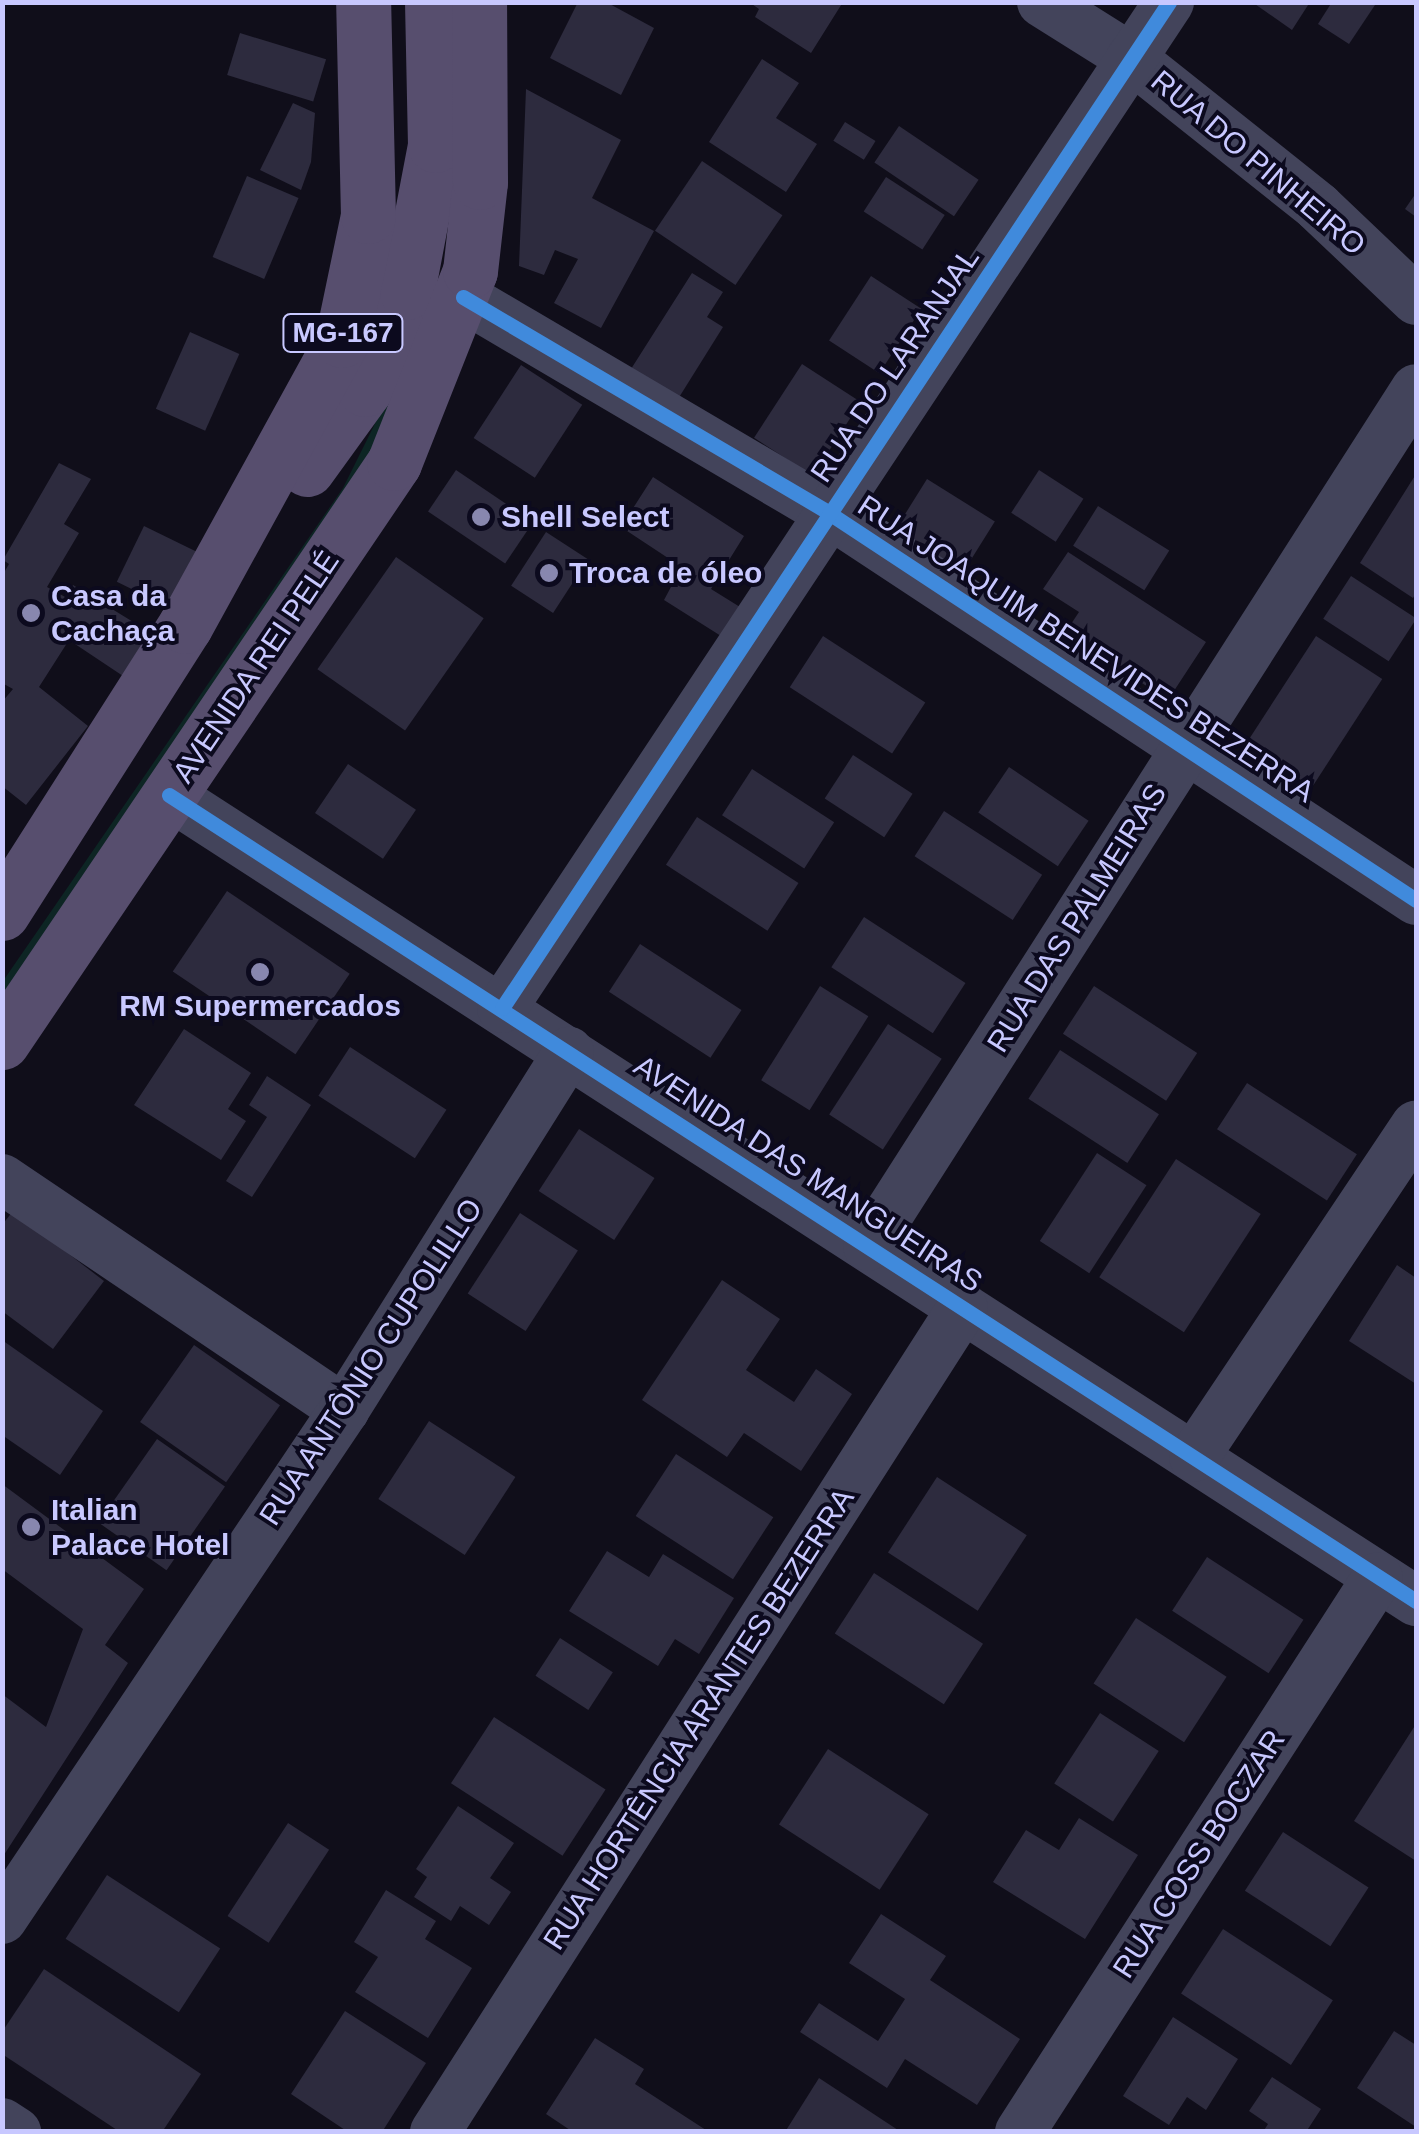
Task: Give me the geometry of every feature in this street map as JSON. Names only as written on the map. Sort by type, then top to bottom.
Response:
[{"type":"main road","name":"MG-167","points":[[2,912],[185,626],[342,340],[368,216],[364,2]]},
{"type":"main road","points":[[388,2],[435,145],[466,284]]},
{"type":"main road","points":[[185,626],[251,548],[365,389],[407,292],[435,145],[432,2]]},
{"type":"main road","name":"AVENIDA REI PELÉ","points":[[2,1042],[394,464],[466,284],[480,182],[479,2]]},
{"type":"street","name":"RUA DO PINHEIRO","points":[[1042,2],[1131,58],[1318,206],[1416,300]]},
{"type":"street","name":"RUA DO LARANJAL","points":[[502,1008],[1169,2]]},
{"type":"street","name":"RUA JOAQUIM BENEVIDES BEZERRA","points":[[466,284],[829,513],[1416,900]]},
{"type":"street","name":"RUA DAS PALMEIRAS","points":[[868,1246],[1416,389]]},
{"type":"street","name":"AVENIDA DAS MANGUEIRAS","points":[[169,796],[1397,1589]]},
{"type":"street","name":"RUA ANTÔNIO CUPOLILLO","points":[[2,1920],[344,1410],[570,1052]]},
{"type":"street","points":[[1194,1457],[1416,1126]]},
{"type":"street","points":[[2,1179],[344,1410]]},
{"type":"street","name":"RUA HORTÊNCIA ARANTES BEZERRA","points":[[435,2132],[963,1307]]},
{"type":"street","name":"RUA COSS BOCZAR","points":[[1020,2132],[1397,1589]]},
{"type":"street","points":[[2,2123],[16,2132]]},
{"type":"green space","points":[[418,337],[384,446],[3,998],[3,981],[343,488]]},
{"type":"building","points":[[578,2],[606,2],[654,28],[621,95],[550,58]]},
{"type":"building","points":[[749,2],[843,2],[811,53],[755,17],[759,9]]},
{"type":"building","points":[[1252,2],[1310,2],[1292,30]]},
{"type":"building","points":[[1332,2],[1377,2],[1349,44],[1318,24]]},
{"type":"building","points":[[240,33],[326,59],[313,101],[227,75]]},
{"type":"building","points":[[762,59],[799,83],[776,118],[817,144],[786,192],[709,142]]},
{"type":"building","points":[[526,89],[621,140],[592,198],[654,231],[601,328],[554,303],[578,259],[555,250],[544,275],[519,266]]},
{"type":"building","points":[[293,103],[315,113],[311,162],[301,190],[260,170]]},
{"type":"building","points":[[845,122],[876,141],[864,160],[833,141]]},
{"type":"building","points":[[899,126],[979,180],[954,216],[874,162]]},
{"type":"building","points":[[702,161],[782,215],[735,285],[655,231]]},
{"type":"building","points":[[247,176],[299,198],[264,279],[213,257]]},
{"type":"building","points":[[886,177],[945,215],[922,250],[864,211]]},
{"type":"building","points":[[1416,193],[1416,217],[1405,209]]},
{"type":"building","points":[[692,273],[723,292],[707,317],[723,327],[678,399],[631,369]]},
{"type":"building","points":[[871,276],[921,309],[879,373],[829,341]]},
{"type":"building","points":[[190,332],[239,354],[205,431],[156,409]]},
{"type":"building","points":[[802,364],[861,402],[813,476],[754,438]]},
{"type":"building","points":[[521,365],[582,405],[535,478],[474,438]]},
{"type":"building","points":[[59,463],[91,479],[64,524],[79,533],[47,587],[67,598],[73,585],[156,636],[126,678],[69,640],[39,687],[88,726],[26,805],[2,786],[2,702],[13,689],[2,683],[2,576],[9,564],[3,560]]},
{"type":"building","name":"Shell Select","points":[[456,470],[533,522],[505,563],[428,511]]},
{"type":"building","points":[[1039,470],[1083,499],[1056,542],[1011,513]]},
{"type":"building","points":[[1416,474],[1416,593],[1413,598],[1360,563]]},
{"type":"building","points":[[653,477],[744,536],[711,589],[740,607],[721,636],[664,600],[672,585],[657,576],[668,558],[621,527]]},
{"type":"building","points":[[927,479],[995,521],[962,574],[894,532]]},
{"type":"building","points":[[1098,506],[1169,551],[1144,590],[1073,546]]},
{"type":"building","points":[[144,526],[207,557],[180,612],[117,582]]},
{"type":"building","name":"Troca de óleo","points":[[546,532],[588,559],[553,613],[511,586]]},
{"type":"building","points":[[1068,552],[1206,642],[1168,700],[1065,633],[1079,612],[1043,589]]},
{"type":"building","points":[[396,557],[484,618],[405,731],[317,669]]},
{"type":"building","points":[[1351,576],[1416,618],[1389,661],[1323,619]]},
{"type":"building","points":[[823,636],[925,702],[892,754],[790,687]]},
{"type":"building","points":[[1316,636],[1382,679],[1312,787],[1246,744]]},
{"type":"building","points":[[853,755],[913,794],[884,837],[825,799]]},
{"type":"building","points":[[348,764],[416,810],[383,859],[315,813]]},
{"type":"building","points":[[1009,767],[1089,821],[1058,866],[978,813]]},
{"type":"building","points":[[752,769],[834,822],[804,869],[722,815]]},
{"type":"building","points":[[944,811],[1042,875],[1013,920],[915,856]]},
{"type":"building","points":[[697,817],[798,883],[767,931],[666,865]]},
{"type":"building","name":"RM Supermercados","points":[[227,891],[350,974],[295,1054],[173,971]]},
{"type":"building","points":[[864,917],[965,983],[933,1033],[831,967]]},
{"type":"building","points":[[640,944],[741,1010],[710,1058],[609,992]]},
{"type":"building","points":[[820,986],[868,1016],[810,1110],[761,1080]]},
{"type":"building","points":[[1094,986],[1197,1053],[1166,1101],[1063,1034]]},
{"type":"building","points":[[888,1024],[942,1059],[883,1149],[829,1115]]},
{"type":"building","points":[[184,1029],[251,1073],[228,1109],[246,1121],[221,1160],[134,1105]]},
{"type":"building","points":[[350,1047],[446,1110],[415,1158],[318,1096]]},
{"type":"building","points":[[1060,1050],[1159,1114],[1127,1163],[1028,1099]]},
{"type":"building","points":[[267,1076],[311,1105],[252,1197],[226,1181],[267,1117],[249,1105]]},
{"type":"building","points":[[1247,1083],[1357,1154],[1327,1200],[1217,1129]]},
{"type":"building","points":[[579,1129],[654,1178],[614,1240],[539,1191]]},
{"type":"building","points":[[1097,1153],[1146,1185],[1089,1273],[1040,1241]]},
{"type":"building","points":[[1176,1159],[1261,1214],[1184,1332],[1099,1277]]},
{"type":"building","points":[[13,1211],[104,1281],[53,1349],[2,1311],[2,1225]]},
{"type":"building","points":[[520,1213],[578,1251],[526,1331],[468,1294]]},
{"type":"building","points":[[1397,1265],[1416,1278],[1416,1384],[1349,1341]]},
{"type":"building","points":[[722,1280],[780,1319],[746,1370],[794,1402],[816,1369],[852,1394],[801,1471],[744,1433],[727,1457],[642,1400]]},
{"type":"building","points":[[2,1340],[103,1411],[60,1475],[2,1435]]},
{"type":"building","points":[[194,1345],[280,1405],[226,1482],[140,1422]]},
{"type":"building","points":[[429,1421],[515,1477],[465,1555],[378,1499]]},
{"type":"building","points":[[157,1439],[225,1487],[166,1570],[98,1523]]},
{"type":"building","points":[[676,1454],[773,1517],[733,1579],[636,1516]]},
{"type":"building","points":[[937,1477],[1027,1535],[978,1611],[888,1552]]},
{"type":"building","points":[[2,1484],[144,1589],[105,1645],[128,1663],[2,1858],[2,1694],[46,1727],[83,1629],[2,1569]]},
{"type":"building","points":[[607,1551],[649,1577],[663,1554],[734,1598],[699,1654],[675,1639],[658,1666],[569,1611]]},
{"type":"building","points":[[1207,1557],[1303,1620],[1269,1673],[1172,1611]]},
{"type":"building","points":[[874,1573],[983,1644],[944,1704],[835,1633]]},
{"type":"building","points":[[1136,1618],[1227,1677],[1184,1742],[1094,1683]]},
{"type":"building","points":[[560,1638],[613,1672],[588,1710],[535,1676]]},
{"type":"building","points":[[1100,1713],[1159,1751],[1113,1822],[1054,1783]]},
{"type":"building","points":[[494,1717],[606,1789],[563,1856],[451,1783]]},
{"type":"building","points":[[1416,1724],[1416,1861],[1354,1821]]},
{"type":"building","points":[[828,1749],[929,1814],[880,1890],[779,1824]]},
{"type":"building","points":[[458,1806],[514,1843],[490,1878],[511,1892],[489,1925],[460,1906],[451,1921],[414,1897],[427,1877],[416,1869]]},
{"type":"building","points":[[1079,1818],[1138,1855],[1085,1939],[993,1882],[1026,1830],[1059,1850]]},
{"type":"building","points":[[288,1823],[329,1850],[269,1943],[228,1916]]},
{"type":"building","points":[[1283,1832],[1369,1888],[1330,1946],[1245,1891]]},
{"type":"building","points":[[107,1875],[220,1949],[179,2012],[66,1939]]},
{"type":"building","points":[[386,1890],[436,1921],[425,1939],[472,1968],[428,2038],[355,1992],[378,1957],[354,1942]]},
{"type":"building","points":[[881,1914],[946,1956],[930,1980],[1020,2039],[977,2105],[905,2059],[887,2088],[800,2032],[819,2003],[878,2041],[905,1999],[849,1963]]},
{"type":"building","points":[[1223,1929],[1333,2000],[1291,2065],[1181,1994]]},
{"type":"building","points":[[44,1969],[201,2074],[162,2132],[120,2132],[2,2054],[2,2032]]},
{"type":"building","points":[[345,2011],[426,2063],[382,2132],[348,2132],[291,2094]]},
{"type":"building","points":[[1173,2017],[1238,2059],[1206,2110],[1187,2097],[1169,2125],[1123,2096]]},
{"type":"building","points":[[1394,2031],[1416,2045],[1416,2127],[1357,2088]]},
{"type":"building","points":[[595,2038],[644,2069],[635,2084],[709,2132],[573,2132],[546,2114]]},
{"type":"building","points":[[1272,2077],[1321,2109],[1306,2132],[1263,2132],[1268,2124],[1249,2111]]},
{"type":"building","points":[[819,2078],[901,2132],[785,2132]]},
{"type":"cycle path","points":[[502,1008],[1169,2]]},
{"type":"cycle path","points":[[463,297],[829,513],[1416,900]]},
{"type":"cycle path","points":[[169,795],[1416,1601]]},
{"type":"place","name":"Shell Select","points":[[481,517]]},
{"type":"place","name":"Troca de óleo","points":[[549,573]]},
{"type":"place","name":"Casa da Cachaça","points":[[31,613]]},
{"type":"place","name":"RM Supermercados","points":[[260,972]]},
{"type":"place","name":"Italian Palace Hotel","points":[[31,1527]]}]
